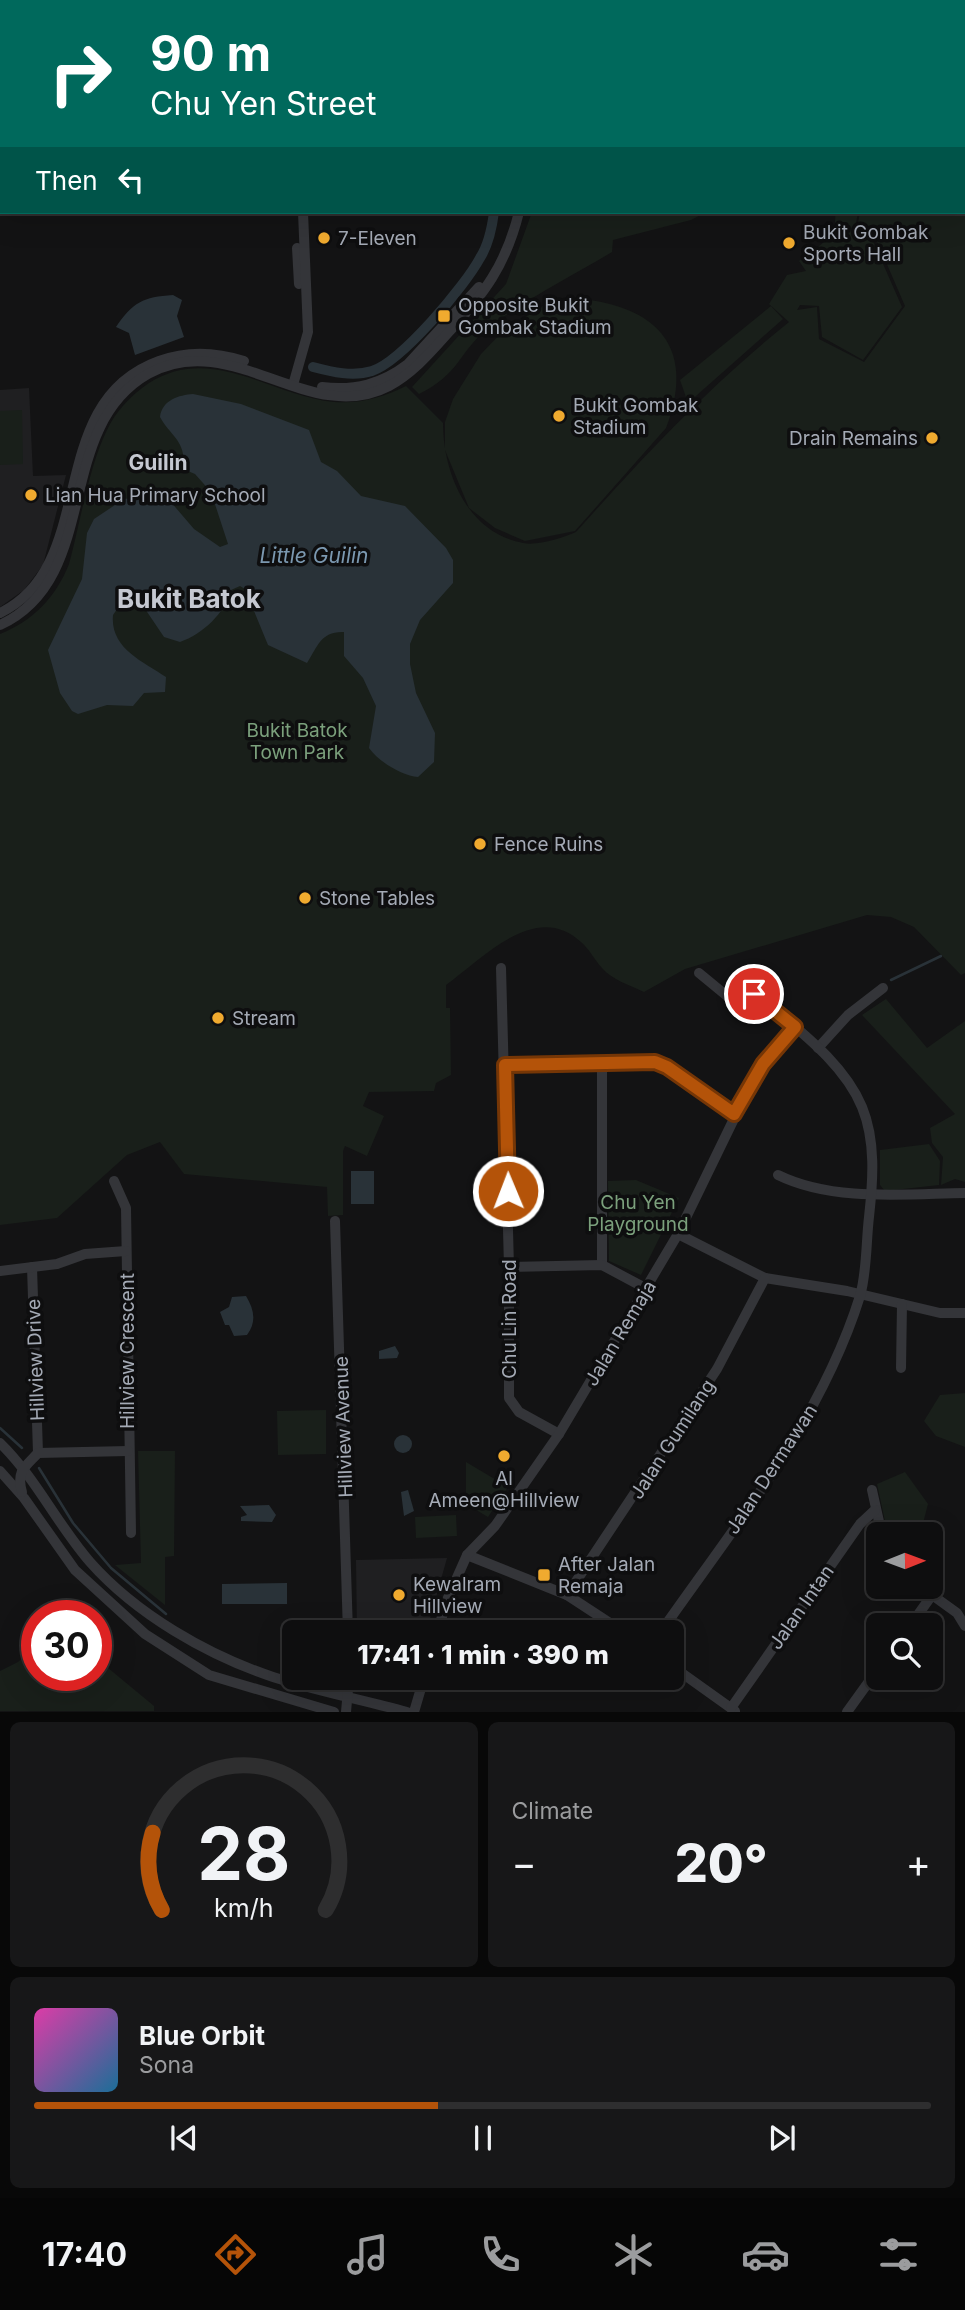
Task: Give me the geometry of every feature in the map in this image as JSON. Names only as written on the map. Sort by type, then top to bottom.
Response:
[{"type":"street","points":[[290,380],[302,323],[296,214]]},
{"type":"street","points":[[290,380],[308,332],[303,214]]},
{"type":"street","points":[[0,625],[32,604],[54,575],[96,434],[109,410],[135,383],[160,369],[205,361],[233,365],[323,387],[355,388],[380,382],[402,369],[483,282],[499,254],[513,214]]},
{"type":"street","points":[[0,613],[26,596],[46,571],[91,423],[106,399],[128,378],[145,366],[165,359],[207,353],[233,357],[324,395],[358,396],[388,386],[411,372],[490,284],[508,250],[518,214]]},
{"type":"street","name":"Chu Lin Road","points":[[501,968],[509,1266],[509,1398],[519,1412],[559,1434]]},
{"type":"street","name":"Jalan Dermawan","points":[[669,1620],[775,1468],[821,1391],[861,1294],[871,1195],[872,1145],[861,1105],[848,1082],[818,1048],[758,995],[733,1001],[699,973]]},
{"type":"street","points":[[818,1048],[848,1015],[883,988]]},
{"type":"street","name":"Jalan Remaja","points":[[441,1620],[467,1555],[495,1526],[559,1434],[678,1234],[734,1114],[763,1064],[795,1027]]},
{"type":"street","points":[[505,1065],[601,1065],[642,1061],[667,1067],[734,1114]]},
{"type":"street","points":[[601,1065],[602,1265]]},
{"type":"street","points":[[778,1175],[809,1185],[871,1195],[965,1193]]},
{"type":"street","name":"Hillview Crescent","points":[[114,1181],[126,1208],[131,1533]]},
{"type":"street","name":"Hillview Avenue","points":[[335,1221],[348,1620]]},
{"type":"street","points":[[678,1234],[765,1278],[861,1294],[940,1313],[965,1313]]},
{"type":"street","name":"Hillview Crescent","points":[[0,1271],[57,1265],[85,1254],[126,1251]]},
{"type":"street","points":[[509,1266],[602,1265],[647,1289]]},
{"type":"street","name":"Hillview Drive","points":[[32,1268],[38,1453]]},
{"type":"street","name":"Jalan Gumilang","points":[[567,1595],[718,1369],[765,1278]]},
{"type":"street","points":[[901,1368],[902,1304]]},
{"type":"street","points":[[0,1443],[24,1467],[91,1563],[157,1619],[242,1666],[407,1712]]},
{"type":"street","name":"Hillview Crescent","points":[[38,1453],[128,1451]]},
{"type":"street","points":[[24,1498],[19,1478],[24,1467],[38,1453]]},
{"type":"street","points":[[0,1470],[24,1467]]},
{"type":"street","points":[[0,1470],[24,1498],[75,1570],[145,1634],[209,1675],[334,1712]]},
{"type":"street","points":[[872,1490],[878,1522]]},
{"type":"street","name":"Jalan Intan","points":[[734,1710],[860,1524],[875,1510]]},
{"type":"street","points":[[467,1555],[567,1595],[605,1620]]},
{"type":"street","points":[[939,1600],[951,1609],[965,1626]]},
{"type":"street","points":[[684,1674],[734,1710]]},
{"type":"street","points":[[847,1712],[866,1686]]},
{"type":"street","points":[[346,1712],[349,1690]]},
{"type":"street","points":[[414,1712],[420,1690]]},
{"type":"shaded area","name":"Lian Hua Primary School","points":[[29,388],[33,476],[66,475],[43,565],[24,590],[0,607],[0,390]]},
{"type":"shaded area","name":"Kewalram Hillview","points":[[447,1558],[430,1620],[357,1620],[356,1560]]},
{"type":"green space","points":[[531,214],[702,214],[691,220],[613,240],[612,252],[532,298],[488,328],[443,379],[419,394],[412,387],[506,284]]},
{"type":"green space","name":"Bukit Batok Town Park","points":[[835,214],[858,214],[855,229],[873,241],[902,307],[863,360],[822,337],[819,306],[800,305],[797,310],[817,307],[819,339],[864,362],[905,306],[876,239],[857,228],[860,214],[965,214],[965,973],[961,975],[914,927],[891,917],[867,915],[685,969],[644,992],[611,976],[581,942],[564,931],[546,927],[528,930],[493,948],[446,985],[446,1008],[450,1008],[451,1075],[436,1083],[434,1091],[369,1092],[363,1106],[384,1116],[367,1156],[345,1146],[343,1215],[328,1216],[327,1187],[184,1174],[160,1142],[127,1155],[57,1218],[0,1225],[0,634],[33,615],[50,597],[64,576],[101,444],[115,416],[125,404],[149,383],[172,372],[196,368],[242,375],[287,391],[334,402],[372,399],[406,386],[443,423],[444,442],[454,480],[473,514],[503,537],[523,543],[557,539],[576,532],[678,423],[789,322],[769,304],[787,275],[806,271],[799,261],[830,236]]},
{"type":"green space","name":"Bukit Gombak Stadium","points":[[567,298],[596,301],[622,308],[644,318],[660,332],[671,350],[676,372],[675,398],[666,428],[575,531],[525,541],[495,528],[469,508],[445,450],[445,422],[453,399],[481,354],[504,330],[551,301]]},
{"type":"green space","points":[[771,306],[783,319],[688,403],[680,380]]},
{"type":"green space","points":[[22,410],[23,464],[0,465],[0,411]]},
{"type":"green space","points":[[886,999],[927,1048],[965,1021],[965,1182],[955,1179],[941,1185],[943,1157],[932,1143],[930,1128],[955,1114],[862,1015]]},
{"type":"green space","points":[[929,1144],[940,1161],[939,1185],[885,1191],[880,1185],[880,1150]]},
{"type":"green space","name":"Chu Yen Playground","points":[[636,1180],[679,1198],[641,1275],[609,1261],[608,1181]]},
{"type":"green space","points":[[965,1393],[965,1447],[936,1436],[924,1421],[940,1395]]},
{"type":"green space","points":[[326,1410],[326,1454],[278,1455],[277,1411]]},
{"type":"green space","points":[[138,1451],[175,1451],[174,1556],[165,1557],[165,1605],[115,1565],[141,1563]]},
{"type":"green space","points":[[466,1462],[508,1487],[488,1517],[466,1504]]},
{"type":"green space","points":[[905,1472],[928,1504],[923,1522],[885,1522],[877,1484]]},
{"type":"green space","points":[[456,1515],[457,1536],[416,1538],[415,1517]]},
{"type":"green space","points":[[21,1659],[21,1691],[112,1691],[112,1671],[154,1706],[154,1711],[0,1711],[0,1671]]},
{"type":"water","points":[[173,295],[182,300],[177,316],[184,337],[135,355],[129,333],[116,327],[140,302]]},
{"type":"water","name":"Little Guilin","points":[[193,394],[241,404],[309,430],[321,462],[337,471],[361,496],[405,506],[446,548],[453,560],[453,583],[420,620],[410,644],[410,664],[416,693],[435,733],[434,762],[418,777],[391,767],[369,748],[376,706],[363,678],[344,656],[344,632],[325,637],[307,663],[268,645],[245,589],[240,586],[231,590],[224,607],[212,622],[197,634],[180,642],[164,637],[137,597],[124,599],[113,615],[117,636],[129,652],[166,677],[165,692],[144,693],[133,706],[107,705],[78,714],[72,711],[60,693],[48,650],[82,579],[87,533],[94,519],[124,499],[164,494],[194,529],[220,547],[228,544],[211,492],[195,474],[183,469],[183,452],[160,417],[161,411],[168,403],[177,397]]},
{"type":"water","points":[[351,1171],[374,1171],[374,1204],[351,1204]]},
{"type":"water","points":[[246,1296],[251,1306],[252,1325],[247,1335],[234,1336],[229,1325],[225,1325],[220,1312],[229,1307],[232,1297]]},
{"type":"water","points":[[395,1346],[399,1353],[397,1358],[379,1359],[379,1351]]},
{"type":"water","points":[[403,1435],[409,1438],[412,1444],[409,1450],[403,1453],[397,1450],[394,1444],[397,1438]]},
{"type":"water","points":[[408,1490],[414,1511],[404,1516],[401,1492]]},
{"type":"water","points":[[269,1505],[276,1515],[272,1522],[241,1521],[241,1517],[247,1515],[240,1506]]},
{"type":"water","points":[[287,1583],[287,1604],[222,1604],[222,1584]]},
{"type":"waterway","points":[[313,367],[342,373],[365,373],[385,364],[399,353],[432,321],[472,270],[488,242],[494,214]]},
{"type":"waterway","points":[[891,980],[941,956]]},
{"type":"waterway","points":[[0,1428],[22,1448]]},
{"type":"waterway","points":[[39,1468],[73,1523],[111,1568],[166,1614]]},
{"type":"place","name":"7-Eleven","points":[[324,238]]},
{"type":"place","name":"Bukit Gombak Sports Hall","points":[[789,243]]},
{"type":"place","name":"Opposite Bukit Gombak Stadium","points":[[444,316]]},
{"type":"place","name":"Bukit Gombak Stadium","points":[[559,416]]},
{"type":"place","name":"Drain Remains","points":[[932,438]]},
{"type":"place","name":"Lian Hua Primary School","points":[[31,495]]},
{"type":"place","name":"Fence Ruins","points":[[480,844]]},
{"type":"place","name":"Stone Tables","points":[[305,898]]},
{"type":"place","name":"Stream","points":[[218,1018]]},
{"type":"place","name":"Al Ameen@Hillview","points":[[504,1456]]},
{"type":"place","name":"After Jalan Remaja","points":[[544,1575]]},
{"type":"place","name":"Kewalram Hillview","points":[[399,1595]]},
{"type":"district","name":"Guilin","points":[[158,463]]},
{"type":"district","name":"Bukit Batok","points":[[189,599]]},
{"type":"route","points":[[508,1191],[505,1065],[655,1062],[667,1067],[734,1114],[763,1064],[795,1027],[754,994]]}]
